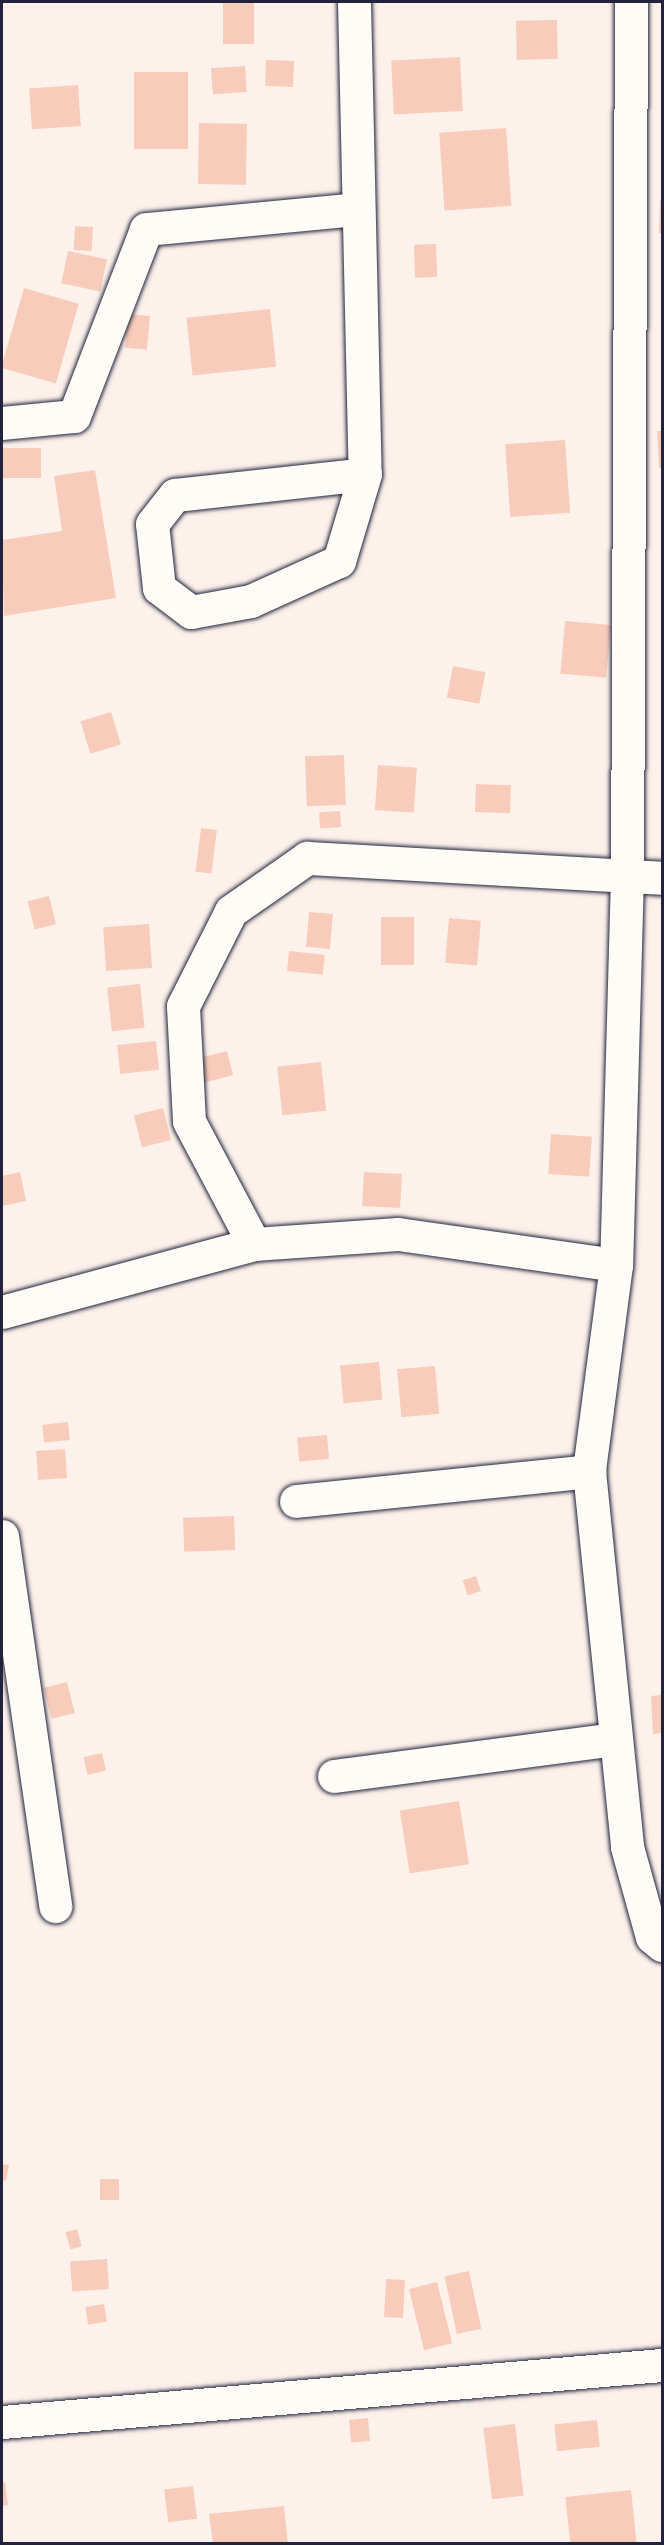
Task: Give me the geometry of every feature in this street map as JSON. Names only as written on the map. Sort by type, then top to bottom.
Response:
[{"type":"street","points":[[354,2],[365,474],[339,561],[251,601],[191,612],[159,588],[152,524],[175,495],[365,474]]},
{"type":"street","points":[[632,2],[627,876],[616,1265],[589,1471],[627,1847],[652,1937],[663,1944]]},
{"type":"street","points":[[2,423],[74,416],[146,229],[358,209]]},
{"type":"street","points":[[254,1244],[189,1121],[183,1006],[231,911],[307,858],[663,878]]},
{"type":"street","points":[[2,1312],[254,1244],[398,1234],[616,1265]]},
{"type":"street","points":[[296,1501],[589,1471]]},
{"type":"street","points":[[2,1536],[55,1906]]},
{"type":"street","points":[[334,1776],[615,1739]]},
{"type":"street","points":[[2,2422],[663,2365]]},
{"type":"building","points":[[223,2],[254,2],[254,44],[223,44]]},
{"type":"building","points":[[557,20],[558,59],[517,60],[516,21]]},
{"type":"building","points":[[460,57],[463,111],[394,115],[391,61]]},
{"type":"building","points":[[266,60],[294,61],[293,87],[265,86]]},
{"type":"building","points":[[245,66],[247,92],[213,94],[211,68]]},
{"type":"building","points":[[134,72],[188,72],[188,149],[134,149]]},
{"type":"building","points":[[78,85],[81,126],[32,129],[29,88]]},
{"type":"building","points":[[199,123],[247,124],[246,185],[198,184]]},
{"type":"building","points":[[506,128],[511,206],[445,210],[439,133]]},
{"type":"building","points":[[660,200],[662,200],[662,233],[659,233]]},
{"type":"building","points":[[75,226],[93,227],[92,251],[74,250]]},
{"type":"building","points":[[436,244],[437,277],[415,278],[414,245]]},
{"type":"building","points":[[68,251],[107,259],[100,292],[61,283]]},
{"type":"building","points":[[24,288],[79,304],[56,383],[2,368]]},
{"type":"building","points":[[270,309],[276,367],[193,375],[186,318]]},
{"type":"building","points":[[128,314],[150,316],[147,350],[125,348]]},
{"type":"building","points":[[657,431],[662,431],[662,468],[659,468]]},
{"type":"building","points":[[565,440],[570,513],[510,517],[505,444]]},
{"type":"building","points":[[2,448],[41,448],[41,478],[2,478]]},
{"type":"building","points":[[95,470],[116,598],[4,616],[2,540],[62,531],[54,476]]},
{"type":"building","points":[[565,621],[611,625],[606,678],[560,674]]},
{"type":"building","points":[[453,666],[485,672],[479,704],[447,697]]},
{"type":"building","points":[[111,712],[121,745],[90,754],[80,721]]},
{"type":"building","points":[[344,755],[346,805],[307,806],[305,756]]},
{"type":"building","points":[[378,765],[417,768],[414,813],[375,810]]},
{"type":"building","points":[[476,784],[511,785],[510,813],[475,812]]},
{"type":"building","points":[[340,811],[341,827],[320,828],[319,812]]},
{"type":"building","points":[[201,828],[217,830],[212,874],[196,872]]},
{"type":"building","points":[[49,896],[56,924],[35,929],[28,901]]},
{"type":"building","points":[[309,912],[333,914],[330,949],[306,947]]},
{"type":"building","points":[[381,917],[414,917],[414,965],[381,965]]},
{"type":"building","points":[[449,918],[481,921],[477,966],[445,963]]},
{"type":"building","points":[[149,924],[152,968],[106,971],[103,927]]},
{"type":"building","points":[[289,951],[325,955],[323,975],[287,971]]},
{"type":"building","points":[[140,984],[145,1028],[112,1031],[107,987]]},
{"type":"building","points":[[156,1041],[159,1070],[120,1074],[117,1045]]},
{"type":"building","points":[[227,1051],[233,1075],[197,1084],[191,1060]]},
{"type":"building","points":[[321,1062],[326,1111],[282,1115],[277,1067]]},
{"type":"building","points":[[163,1108],[171,1140],[142,1147],[134,1115]]},
{"type":"building","points":[[551,1134],[592,1137],[589,1177],[548,1174]]},
{"type":"building","points":[[20,1172],[26,1201],[2,1206],[2,1176]]},
{"type":"building","points":[[364,1172],[402,1174],[400,1208],[362,1206]]},
{"type":"building","points":[[379,1362],[382,1400],[343,1403],[340,1365]]},
{"type":"building","points":[[435,1366],[439,1414],[401,1417],[397,1369]]},
{"type":"building","points":[[68,1422],[70,1440],[44,1443],[42,1425]]},
{"type":"building","points":[[327,1435],[329,1459],[299,1462],[297,1438]]},
{"type":"building","points":[[65,1449],[67,1478],[38,1480],[36,1451]]},
{"type":"building","points":[[234,1516],[235,1550],[184,1552],[183,1518]]},
{"type":"building","points":[[476,1576],[481,1591],[468,1596],[463,1580]]},
{"type":"building","points":[[67,1682],[75,1713],[51,1719],[44,1688]]},
{"type":"building","points":[[662,1695],[662,1733],[653,1734],[651,1696]]},
{"type":"building","points":[[102,1753],[106,1771],[88,1775],[83,1757]]},
{"type":"building","points":[[459,1801],[469,1864],[410,1874],[400,1810]]},
{"type":"building","points":[[2,2164],[9,2165],[6,2181],[2,2180]]},
{"type":"building","points":[[100,2179],[119,2179],[119,2200],[100,2200]]},
{"type":"building","points":[[77,2229],[82,2246],[70,2250],[65,2232]]},
{"type":"building","points":[[107,2259],[109,2289],[72,2292],[70,2262]]},
{"type":"building","points":[[469,2271],[481,2329],[457,2334],[445,2276]]},
{"type":"building","points":[[386,2279],[405,2280],[403,2318],[384,2317]]},
{"type":"building","points":[[437,2282],[452,2343],[424,2350],[409,2289]]},
{"type":"building","points":[[104,2304],[107,2322],[88,2325],[85,2307]]},
{"type":"building","points":[[368,2418],[370,2441],[351,2443],[349,2420]]},
{"type":"building","points":[[597,2420],[600,2447],[557,2451],[554,2424]]},
{"type":"building","points":[[515,2424],[524,2495],[492,2499],[483,2428]]},
{"type":"building","points":[[5,2482],[8,2505],[2,2506],[2,2483]]},
{"type":"building","points":[[193,2486],[197,2519],[168,2522],[164,2490]]},
{"type":"building","points":[[631,2490],[637,2544],[570,2544],[565,2497]]},
{"type":"building","points":[[284,2506],[288,2544],[213,2544],[209,2514]]}]
